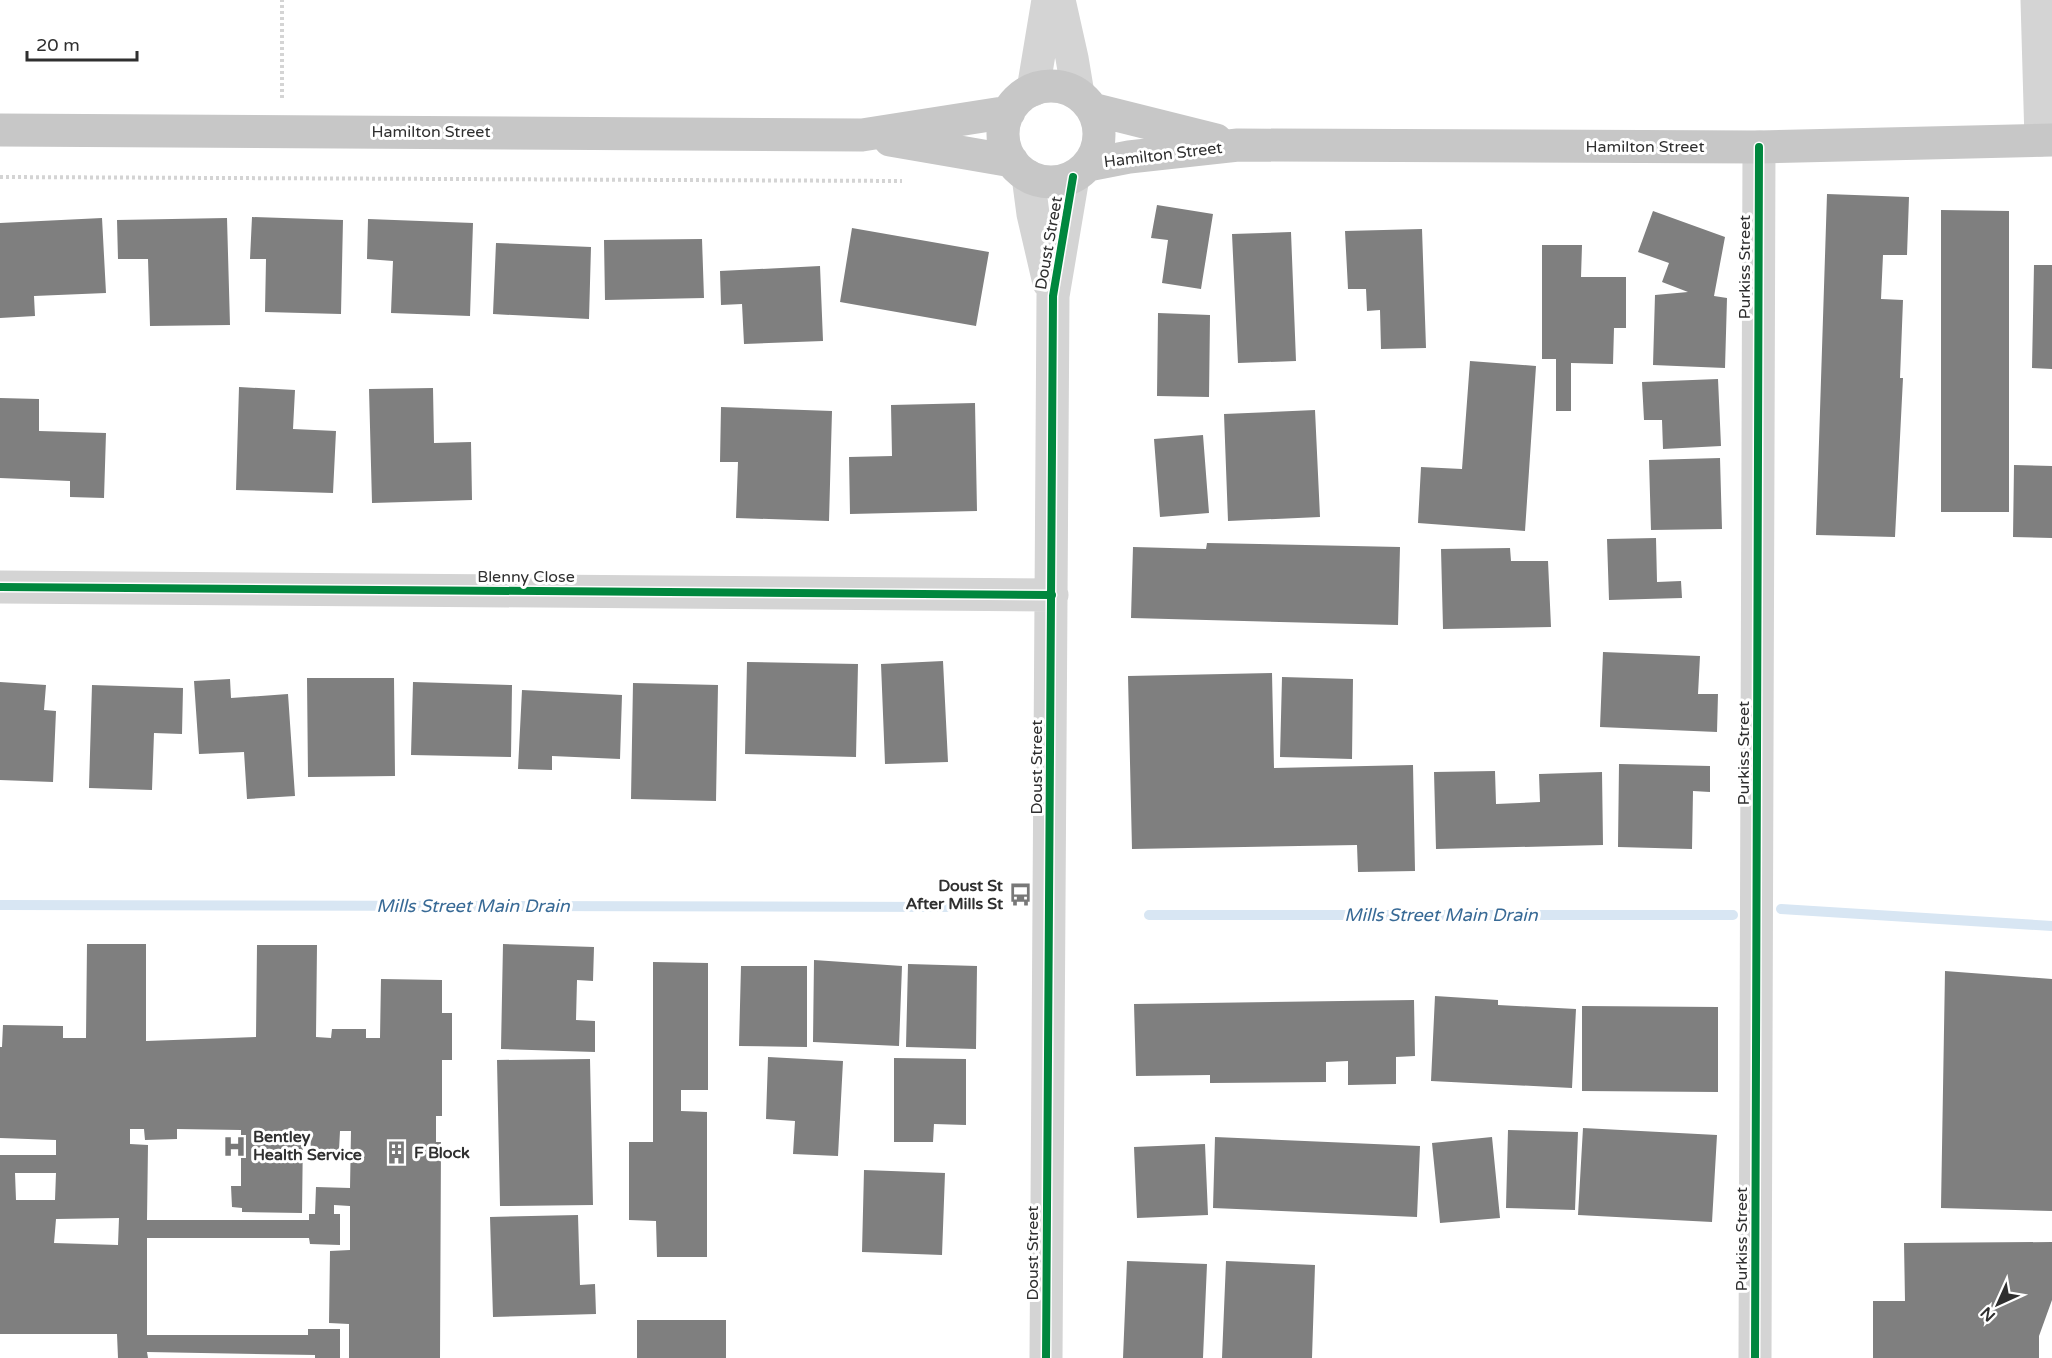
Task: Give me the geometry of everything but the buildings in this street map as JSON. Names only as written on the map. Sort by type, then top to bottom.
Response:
[{"type":"main road","points":[[1048,86],[1064,88],[1085,102],[1098,121],[1100,135],[1098,149],[1081,171],[1059,182],[1043,182],[1020,169],[1005,150],[1004,124],[1009,112],[1015,103],[1033,90],[1048,86]]},
{"type":"main road","name":"Hamilton Street","points":[[1085,102],[1238,145]]},
{"type":"main road","name":"Hamilton Street","points":[[0,130],[862,135],[1009,112]]},
{"type":"main road","name":"Hamilton Street","points":[[862,135],[1020,169]]},
{"type":"main road","name":"Hamilton Street","points":[[1081,171],[1129,157],[1238,145],[1759,147],[2047,140]]},
{"type":"street","points":[[1033,90],[1048,0]]},
{"type":"street","points":[[1059,0],[1085,102]]},
{"type":"street","points":[[2037,0],[2047,140]]},
{"type":"street","name":"Purkiss Street","points":[[1755,1358],[1759,147]]},
{"type":"street","name":"Doust Street","points":[[1020,169],[1034,214],[1053,296]]},
{"type":"street","name":"Doust Street","points":[[1046,1358],[1053,296],[1081,171]]},
{"type":"street","name":"Blenny Close","points":[[0,587],[1052,595]]},
{"type":"path","points":[[282,0],[282,131]]},
{"type":"path","points":[[0,177],[903,181]]},
{"type":"waterway","name":"Mills Street Main Drain","points":[[0,905],[947,907]]},
{"type":"waterway","points":[[1781,909],[2052,926]]},
{"type":"waterway","name":"Mills Street Main Drain","points":[[1149,915],[1733,915]]},
{"type":"cycle path","points":[[1755,1358],[1759,147]]},
{"type":"cycle path","points":[[1046,1358],[1053,296],[1073,177]]},
{"type":"cycle path","points":[[0,587],[1052,595]]},
{"type":"place","name":"Doust St After Mills St","points":[[1021,895]]},
{"type":"place","name":"Bentley Health Service","points":[[235,1146]]},
{"type":"place","name":"F Block","points":[[396,1153]]}]
